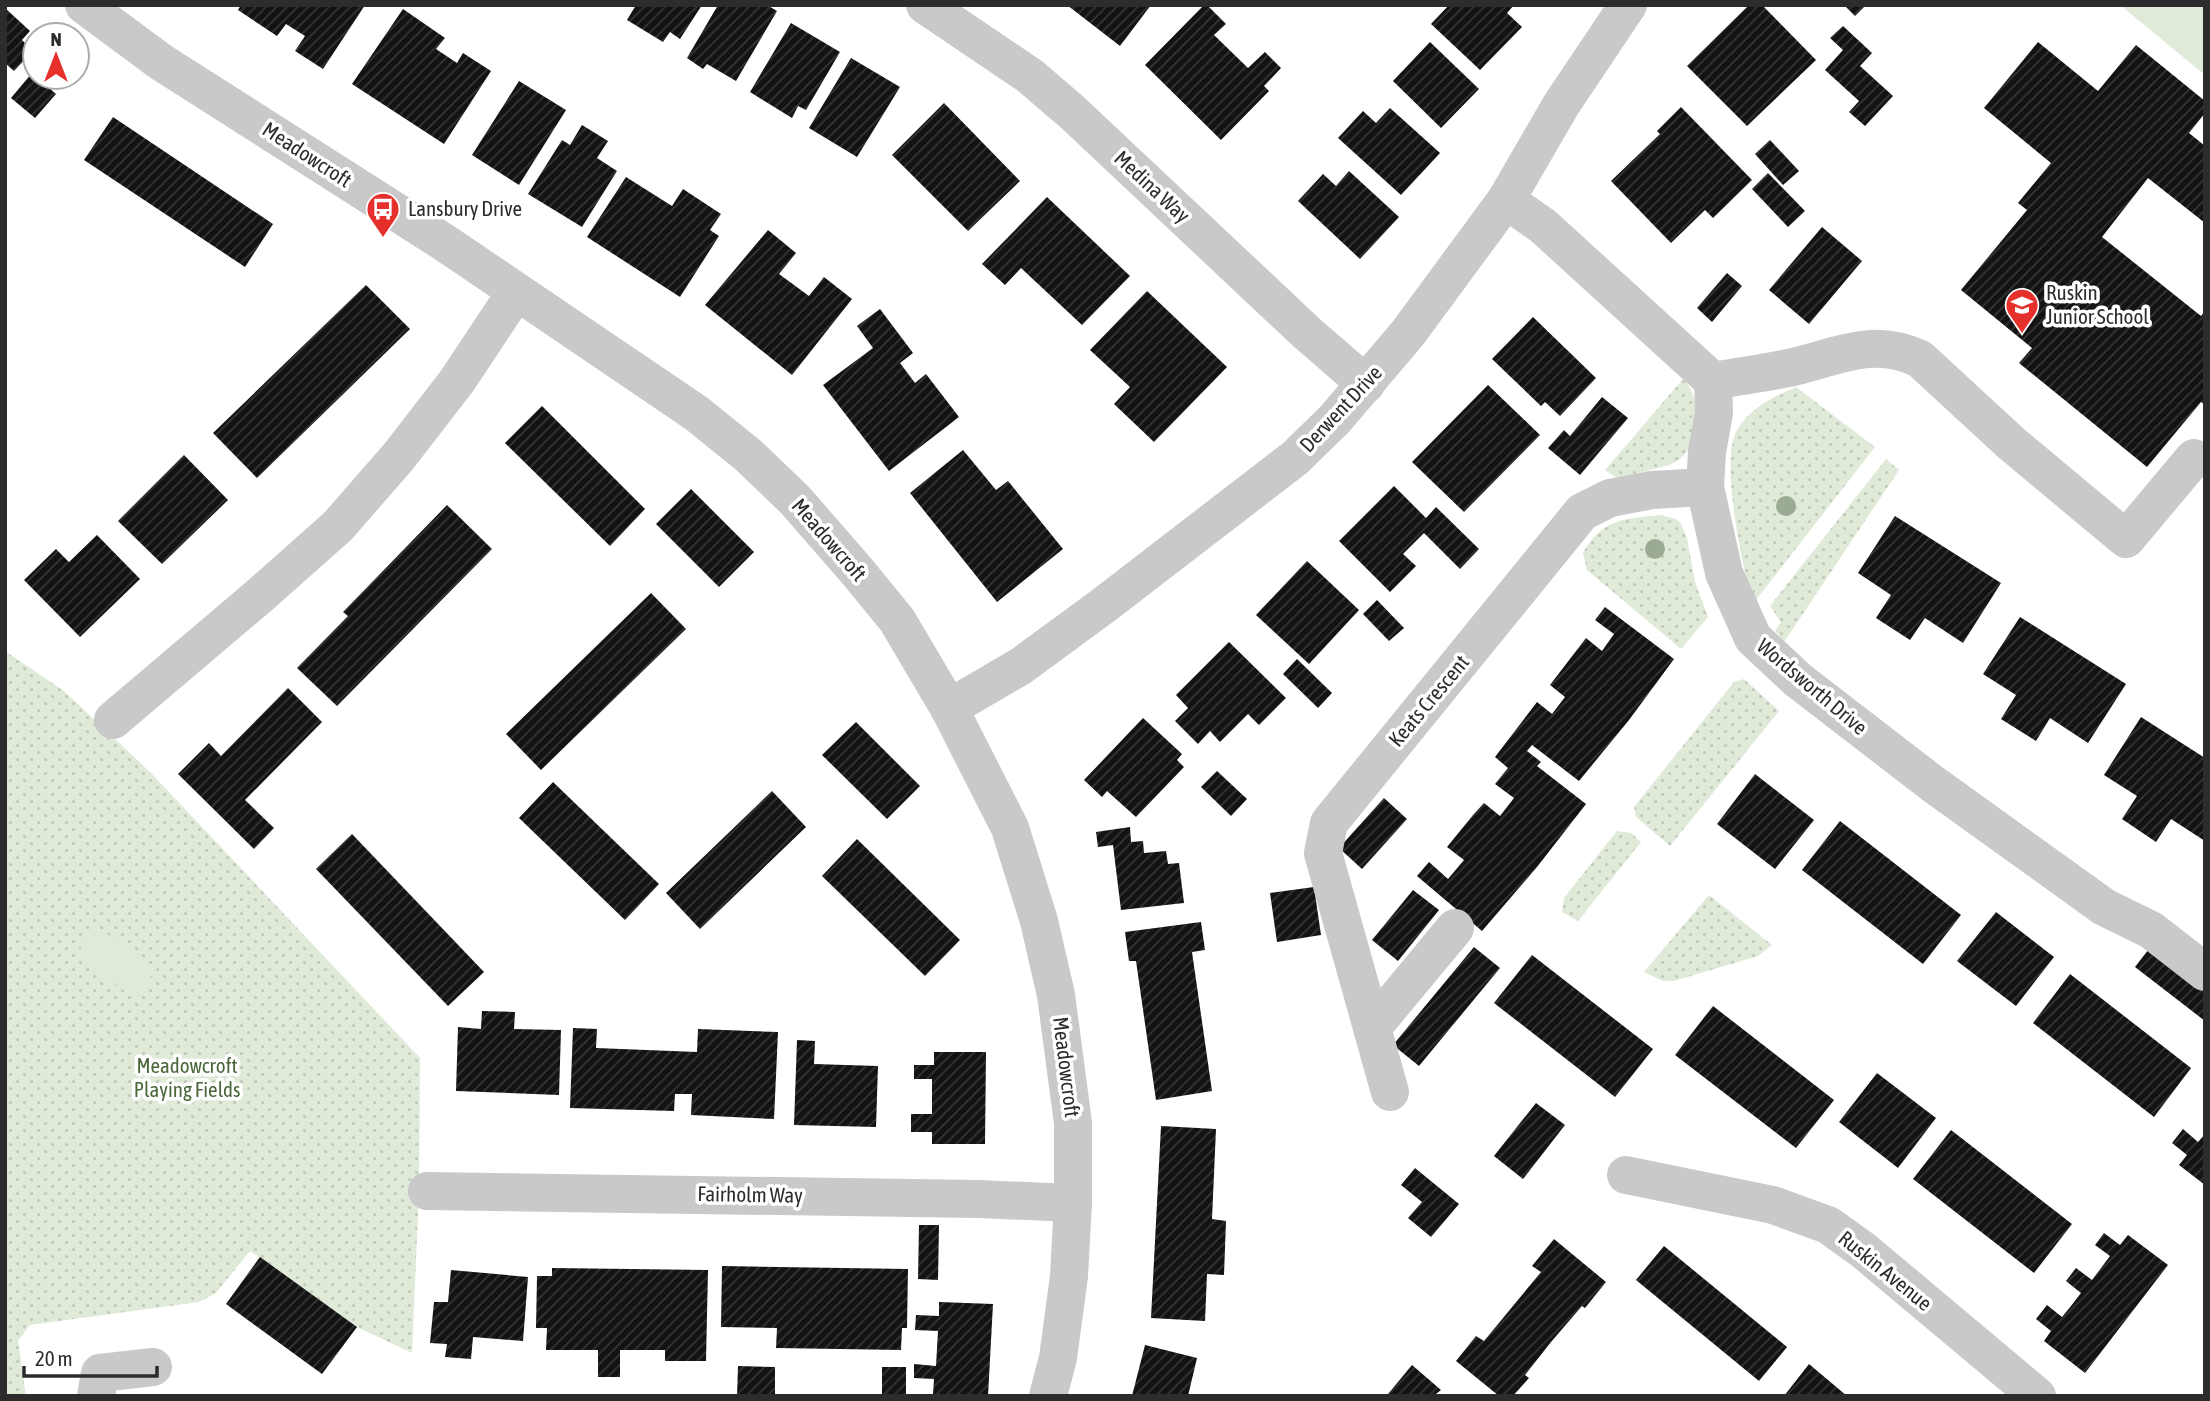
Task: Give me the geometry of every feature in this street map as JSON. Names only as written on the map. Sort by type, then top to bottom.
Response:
[{"type":"street","name":"Medina Way","points":[[925,5],[1030,76],[1072,112],[1307,334],[1366,384]]},
{"type":"street","name":"Derwent Drive","points":[[948,708],[1021,666],[1296,458],[1366,384],[1408,333],[1506,200],[1561,105],[1628,5]]},
{"type":"street","name":"Meadowcroft","points":[[91,8],[161,62],[446,243],[696,413],[748,455],[795,500],[897,620],[948,708],[1010,828],[1039,921],[1056,995],[1073,1123],[1073,1203],[1068,1289],[1058,1359],[1048,1396]]},
{"type":"street","points":[[1506,200],[1543,226],[1713,381],[1793,367],[1857,349],[1893,349],[1907,353],[1920,359],[2011,443],[2126,539],[2194,458]]},
{"type":"street","points":[[113,719],[338,526],[448,392],[516,292]]},
{"type":"street","name":"Wordsworth Drive","points":[[1713,381],[1714,413],[1707,452],[1705,487],[1724,573],[1753,638],[1798,680],[1933,784],[2104,907],[2151,930],[2205,972]]},
{"type":"street","name":"Keats Crescent","points":[[1390,1092],[1323,853],[1329,823],[1583,512],[1610,498],[1651,490],[1705,487]]},
{"type":"street","points":[[1372,1028],[1455,928]]},
{"type":"street","name":"Ruskin Avenue","points":[[1626,1175],[1773,1205],[1828,1225],[2037,1396]]},
{"type":"street","name":"Fairholm Way","points":[[427,1191],[978,1199],[1073,1203]]},
{"type":"street","points":[[96,1396],[100,1373],[153,1367]]},
{"type":"green space","points":[[2120,5],[2205,5],[2205,75]]},
{"type":"green space","points":[[1683,379],[1694,397],[1697,419],[1696,431],[1687,451],[1669,465],[1617,478],[1605,470]]},
{"type":"green space","points":[[1796,387],[1875,447],[1753,604],[1735,517],[1730,467],[1732,447],[1736,432],[1748,416],[1770,399]]},
{"type":"green space","points":[[1886,459],[1899,470],[1784,642],[1775,631],[1781,622],[1770,606]]},
{"type":"green space","points":[[1660,515],[1676,519],[1681,524],[1687,538],[1695,582],[1708,617],[1681,649],[1587,570],[1583,553],[1598,533],[1616,522]]},
{"type":"green space","name":"Meadowcroft Playing Fields","points":[[5,651],[64,691],[151,773],[420,1058],[419,1191],[412,1353],[357,1327],[250,1251],[216,1293],[199,1302],[30,1325],[18,1341],[26,1396],[5,1396]]},
{"type":"green space","points":[[1744,679],[1779,711],[1670,846],[1636,817],[1634,807],[1734,682]]},
{"type":"green space","points":[[1617,831],[1631,833],[1641,842],[1578,921],[1562,912],[1564,898]]},
{"type":"green space","points":[[1709,895],[1772,945],[1758,956],[1674,981],[1663,981],[1644,972]]},
{"type":"green space","points":[[97,927],[157,969],[134,998],[76,955]]},
{"type":"building","points":[[241,5],[365,5],[323,69],[295,51],[305,36],[286,24],[277,36],[238,10]]},
{"type":"building","points":[[636,5],[702,5],[680,39],[670,32],[663,42],[627,20]]},
{"type":"building","points":[[718,5],[767,5],[777,11],[736,81],[707,64],[703,69],[687,58]]},
{"type":"building","points":[[1067,5],[1151,5],[1120,46]]},
{"type":"building","points":[[1204,5],[1226,24],[1214,35],[1248,68],[1265,52],[1281,68],[1264,86],[1269,91],[1221,140],[1145,65]]},
{"type":"building","points":[[1449,5],[1514,5],[1507,13],[1522,27],[1480,70],[1431,24]]},
{"type":"building","points":[[1749,5],[1762,5],[1816,60],[1747,126],[1687,66]]},
{"type":"building","points":[[1844,5],[1866,5],[1855,16]]},
{"type":"building","points":[[5,8],[21,23],[21,64],[14,71],[5,63]]},
{"type":"building","points":[[403,9],[445,38],[436,49],[457,63],[463,53],[491,71],[444,144],[352,84]]},
{"type":"building","points":[[791,23],[840,52],[806,110],[798,106],[792,118],[750,92]]},
{"type":"building","points":[[1843,26],[1872,53],[1860,66],[1893,96],[1865,126],[1849,112],[1859,101],[1825,70],[1843,50],[1830,38]]},
{"type":"building","points":[[1430,42],[1479,89],[1441,128],[1393,81]]},
{"type":"building","points":[[2038,42],[2098,91],[2136,45],[2205,101],[2205,113],[2189,133],[2205,146],[2205,223],[2148,178],[2102,237],[2201,316],[2205,311],[2205,405],[2201,402],[2147,467],[2019,363],[2032,348],[1961,290],[2027,210],[2018,203],[2051,163],[1984,108]]},
{"type":"building","points":[[851,58],[900,87],[857,157],[809,128]]},
{"type":"building","points":[[519,81],[566,110],[519,185],[472,155]]},
{"type":"building","points":[[21,86],[21,91],[53,91],[56,94],[35,118],[11,98]]},
{"type":"building","points":[[944,103],[1020,181],[968,231],[892,155]]},
{"type":"building","points":[[1681,107],[1752,180],[1713,218],[1705,210],[1671,243],[1611,181],[1660,134],[1657,131]]},
{"type":"building","points":[[1390,108],[1440,153],[1401,195],[1338,138],[1363,111],[1376,123]]},
{"type":"building","points":[[113,117],[273,224],[245,267],[84,160]]},
{"type":"building","points":[[582,125],[608,141],[597,158],[617,171],[582,227],[528,194],[562,140],[570,145]]},
{"type":"building","points":[[1770,140],[1799,171],[1783,185],[1755,154]]},
{"type":"building","points":[[1349,171],[1399,217],[1360,259],[1298,201],[1323,174],[1336,186]]},
{"type":"building","points":[[1768,173],[1805,211],[1788,227],[1752,189]]},
{"type":"building","points":[[626,177],[672,206],[683,189],[721,214],[710,230],[719,236],[680,297],[587,237]]},
{"type":"building","points":[[1047,197],[1130,276],[1082,325],[1021,268],[1005,285],[982,264]]},
{"type":"building","points":[[1822,227],[1862,261],[1809,324],[1769,290]]},
{"type":"building","points":[[768,230],[796,253],[779,274],[809,296],[824,277],[852,299],[792,375],[705,305]]},
{"type":"building","points":[[1727,273],[1742,286],[1712,322],[1697,308]]},
{"type":"building","points":[[366,285],[410,329],[257,478],[213,433]]},
{"type":"building","points":[[1147,291],[1227,367],[1154,442],[1114,404],[1130,387],[1090,350]]},
{"type":"building","points":[[880,309],[913,353],[900,363],[915,383],[926,374],[959,417],[889,471],[823,385],[873,348],[857,326]]},
{"type":"building","points":[[1533,317],[1596,378],[1560,416],[1545,402],[1541,406],[1492,359]]},
{"type":"building","points":[[1488,385],[1540,435],[1464,512],[1412,462]]},
{"type":"building","points":[[1602,397],[1628,418],[1580,475],[1548,448],[1564,430],[1570,436]]},
{"type":"building","points":[[542,406],[645,509],[610,546],[505,443]]},
{"type":"building","points":[[963,450],[996,490],[1008,481],[1063,549],[997,602],[910,493]]},
{"type":"building","points":[[184,455],[228,500],[162,564],[118,521]]},
{"type":"building","points":[[1394,486],[1426,518],[1436,507],[1479,549],[1460,569],[1424,533],[1403,554],[1416,566],[1390,592],[1339,541]]},
{"type":"building","points":[[691,489],[754,552],[719,587],[656,524]]},
{"type":"building","points":[[447,505],[492,549],[337,706],[297,668],[348,616],[343,612]]},
{"type":"building","points":[[1895,516],[2001,583],[1963,643],[1925,618],[1910,640],[1876,618],[1891,595],[1858,573]]},
{"type":"building","points":[[97,535],[140,579],[80,637],[24,580],[56,549],[69,562]]},
{"type":"building","points":[[1307,561],[1359,610],[1309,664],[1256,615]]},
{"type":"building","points":[[651,593],[686,629],[541,770],[506,734]]},
{"type":"building","points":[[1377,600],[1404,628],[1389,641],[1363,614]]},
{"type":"building","points":[[1605,607],[1674,659],[1579,781],[1532,745],[1527,751],[1541,762],[1537,766],[1586,804],[1482,931],[1417,876],[1429,862],[1448,879],[1464,860],[1447,847],[1473,815],[1484,803],[1500,816],[1514,798],[1495,784],[1508,768],[1495,757],[1537,702],[1552,714],[1565,697],[1550,685],[1586,638],[1602,651],[1614,634],[1595,620]]},
{"type":"building","points":[[2020,617],[2126,684],[2088,743],[2050,718],[2036,741],[2001,719],[2016,695],[1983,674]]},
{"type":"building","points":[[1229,642],[1286,698],[1259,725],[1248,714],[1220,742],[1210,731],[1198,744],[1175,721],[1188,708],[1176,695]]},
{"type":"building","points":[[1297,659],[1332,693],[1318,708],[1283,674]]},
{"type":"building","points":[[288,688],[322,722],[245,800],[274,828],[254,849],[178,774],[209,743],[221,756]]},
{"type":"building","points":[[2141,717],[2205,758],[2205,841],[2171,819],[2156,842],[2122,819],[2137,796],[2104,775]]},
{"type":"building","points":[[1143,718],[1182,754],[1177,760],[1184,767],[1136,817],[1107,791],[1102,797],[1084,780]]},
{"type":"building","points":[[856,722],[920,786],[887,819],[822,755]]},
{"type":"building","points":[[1217,771],[1247,799],[1231,816],[1201,787]]},
{"type":"building","points":[[1755,774],[1814,820],[1775,869],[1717,824]]},
{"type":"building","points":[[553,782],[659,884],[625,920],[519,818]]},
{"type":"building","points":[[772,791],[806,827],[700,929],[666,893]]},
{"type":"building","points":[[1384,798],[1407,819],[1362,869],[1339,848]]},
{"type":"building","points":[[1840,821],[1961,915],[1923,964],[1802,870]]},
{"type":"building","points":[[1130,827],[1131,842],[1143,841],[1144,853],[1166,851],[1168,864],[1179,863],[1184,903],[1121,910],[1113,845],[1098,847],[1096,832]]},
{"type":"building","points":[[352,834],[484,972],[448,1006],[316,869]]},
{"type":"building","points":[[857,839],[960,940],[925,976],[822,876]]},
{"type":"building","points":[[1314,887],[1321,935],[1277,942],[1270,893]]},
{"type":"building","points":[[1413,890],[1439,910],[1398,961],[1372,940]]},
{"type":"building","points":[[1996,912],[2054,957],[2016,1006],[1957,961]]},
{"type":"building","points":[[1201,922],[1205,950],[1192,952],[1212,1091],[1156,1100],[1136,961],[1129,961],[1125,932]]},
{"type":"building","points":[[2155,941],[2205,979],[2205,1021],[2135,967]]},
{"type":"building","points":[[1474,947],[1500,968],[1419,1066],[1393,1045]]},
{"type":"building","points":[[1532,955],[1653,1049],[1615,1097],[1494,1003]]},
{"type":"building","points":[[2070,974],[2191,1068],[2154,1117],[2033,1023]]},
{"type":"building","points":[[1713,1006],[1834,1100],[1796,1148],[1675,1055]]},
{"type":"building","points":[[482,1011],[515,1012],[514,1029],[561,1030],[559,1095],[456,1091],[458,1027],[481,1029]]},
{"type":"building","points":[[573,1028],[597,1029],[596,1048],[697,1052],[698,1029],[778,1032],[774,1119],[691,1115],[692,1094],[675,1094],[674,1111],[570,1108]]},
{"type":"building","points":[[797,1040],[815,1041],[814,1064],[878,1066],[876,1127],[794,1125]]},
{"type":"building","points":[[934,1052],[986,1052],[985,1144],[932,1144],[932,1132],[911,1132],[911,1114],[932,1114],[932,1079],[914,1079],[914,1065],[934,1065]]},
{"type":"building","points":[[1877,1073],[1936,1118],[1898,1168],[1839,1122]]},
{"type":"building","points":[[1536,1103],[1565,1125],[1523,1179],[1494,1156]]},
{"type":"building","points":[[1161,1126],[1216,1129],[1212,1219],[1226,1221],[1224,1275],[1207,1274],[1205,1321],[1151,1318]]},
{"type":"building","points":[[2183,1129],[2198,1142],[2205,1134],[2205,1185],[2179,1165],[2187,1155],[2172,1143]]},
{"type":"building","points":[[1951,1130],[2072,1224],[2034,1273],[1913,1179]]},
{"type":"building","points":[[1415,1168],[1459,1204],[1431,1237],[1408,1218],[1422,1202],[1401,1185]]},
{"type":"building","points":[[919,1225],[939,1225],[938,1280],[918,1279]]},
{"type":"building","points":[[2104,1233],[2120,1245],[2128,1235],[2168,1265],[2085,1373],[2044,1341],[2051,1331],[2036,1319],[2047,1305],[2062,1317],[2071,1306],[2081,1293],[2066,1281],[2076,1268],[2092,1280],[2110,1256],[2095,1245]]},
{"type":"building","points":[[1554,1239],[1606,1282],[1551,1342],[1525,1375],[1529,1378],[1513,1396],[1499,1396],[1456,1361],[1476,1336],[1484,1341],[1541,1272],[1532,1266]]},
{"type":"building","points":[[1664,1246],[1787,1347],[1759,1381],[1636,1280]]},
{"type":"building","points":[[260,1257],[357,1327],[322,1374],[226,1304]]},
{"type":"building","points":[[722,1266],[908,1269],[907,1328],[902,1328],[901,1350],[776,1348],[777,1328],[721,1327]]},
{"type":"building","points":[[552,1268],[708,1270],[706,1361],[665,1361],[665,1350],[620,1350],[620,1377],[598,1377],[598,1350],[546,1350],[547,1328],[536,1328],[537,1276],[552,1276]]},
{"type":"building","points":[[451,1270],[528,1277],[523,1341],[473,1337],[471,1359],[445,1357],[447,1344],[430,1343],[434,1302],[448,1302]]},
{"type":"building","points":[[939,1302],[993,1304],[988,1396],[933,1394],[934,1379],[914,1378],[914,1364],[936,1366],[938,1331],[915,1330],[916,1315],[939,1316]]},
{"type":"building","points":[[1145,1345],[1197,1358],[1188,1396],[1132,1396]]},
{"type":"building","points":[[1809,1364],[1847,1396],[1784,1396]]},
{"type":"building","points":[[1412,1365],[1441,1390],[1436,1394],[1439,1396],[1388,1394]]},
{"type":"building","points":[[738,1366],[775,1367],[775,1396],[737,1396]]},
{"type":"building","points":[[882,1367],[906,1367],[906,1396],[882,1396]]},
{"type":"place","name":"Lansbury Drive","points":[[383,239]]},
{"type":"place","name":"Ruskin Junior School","points":[[2022,335]]}]
